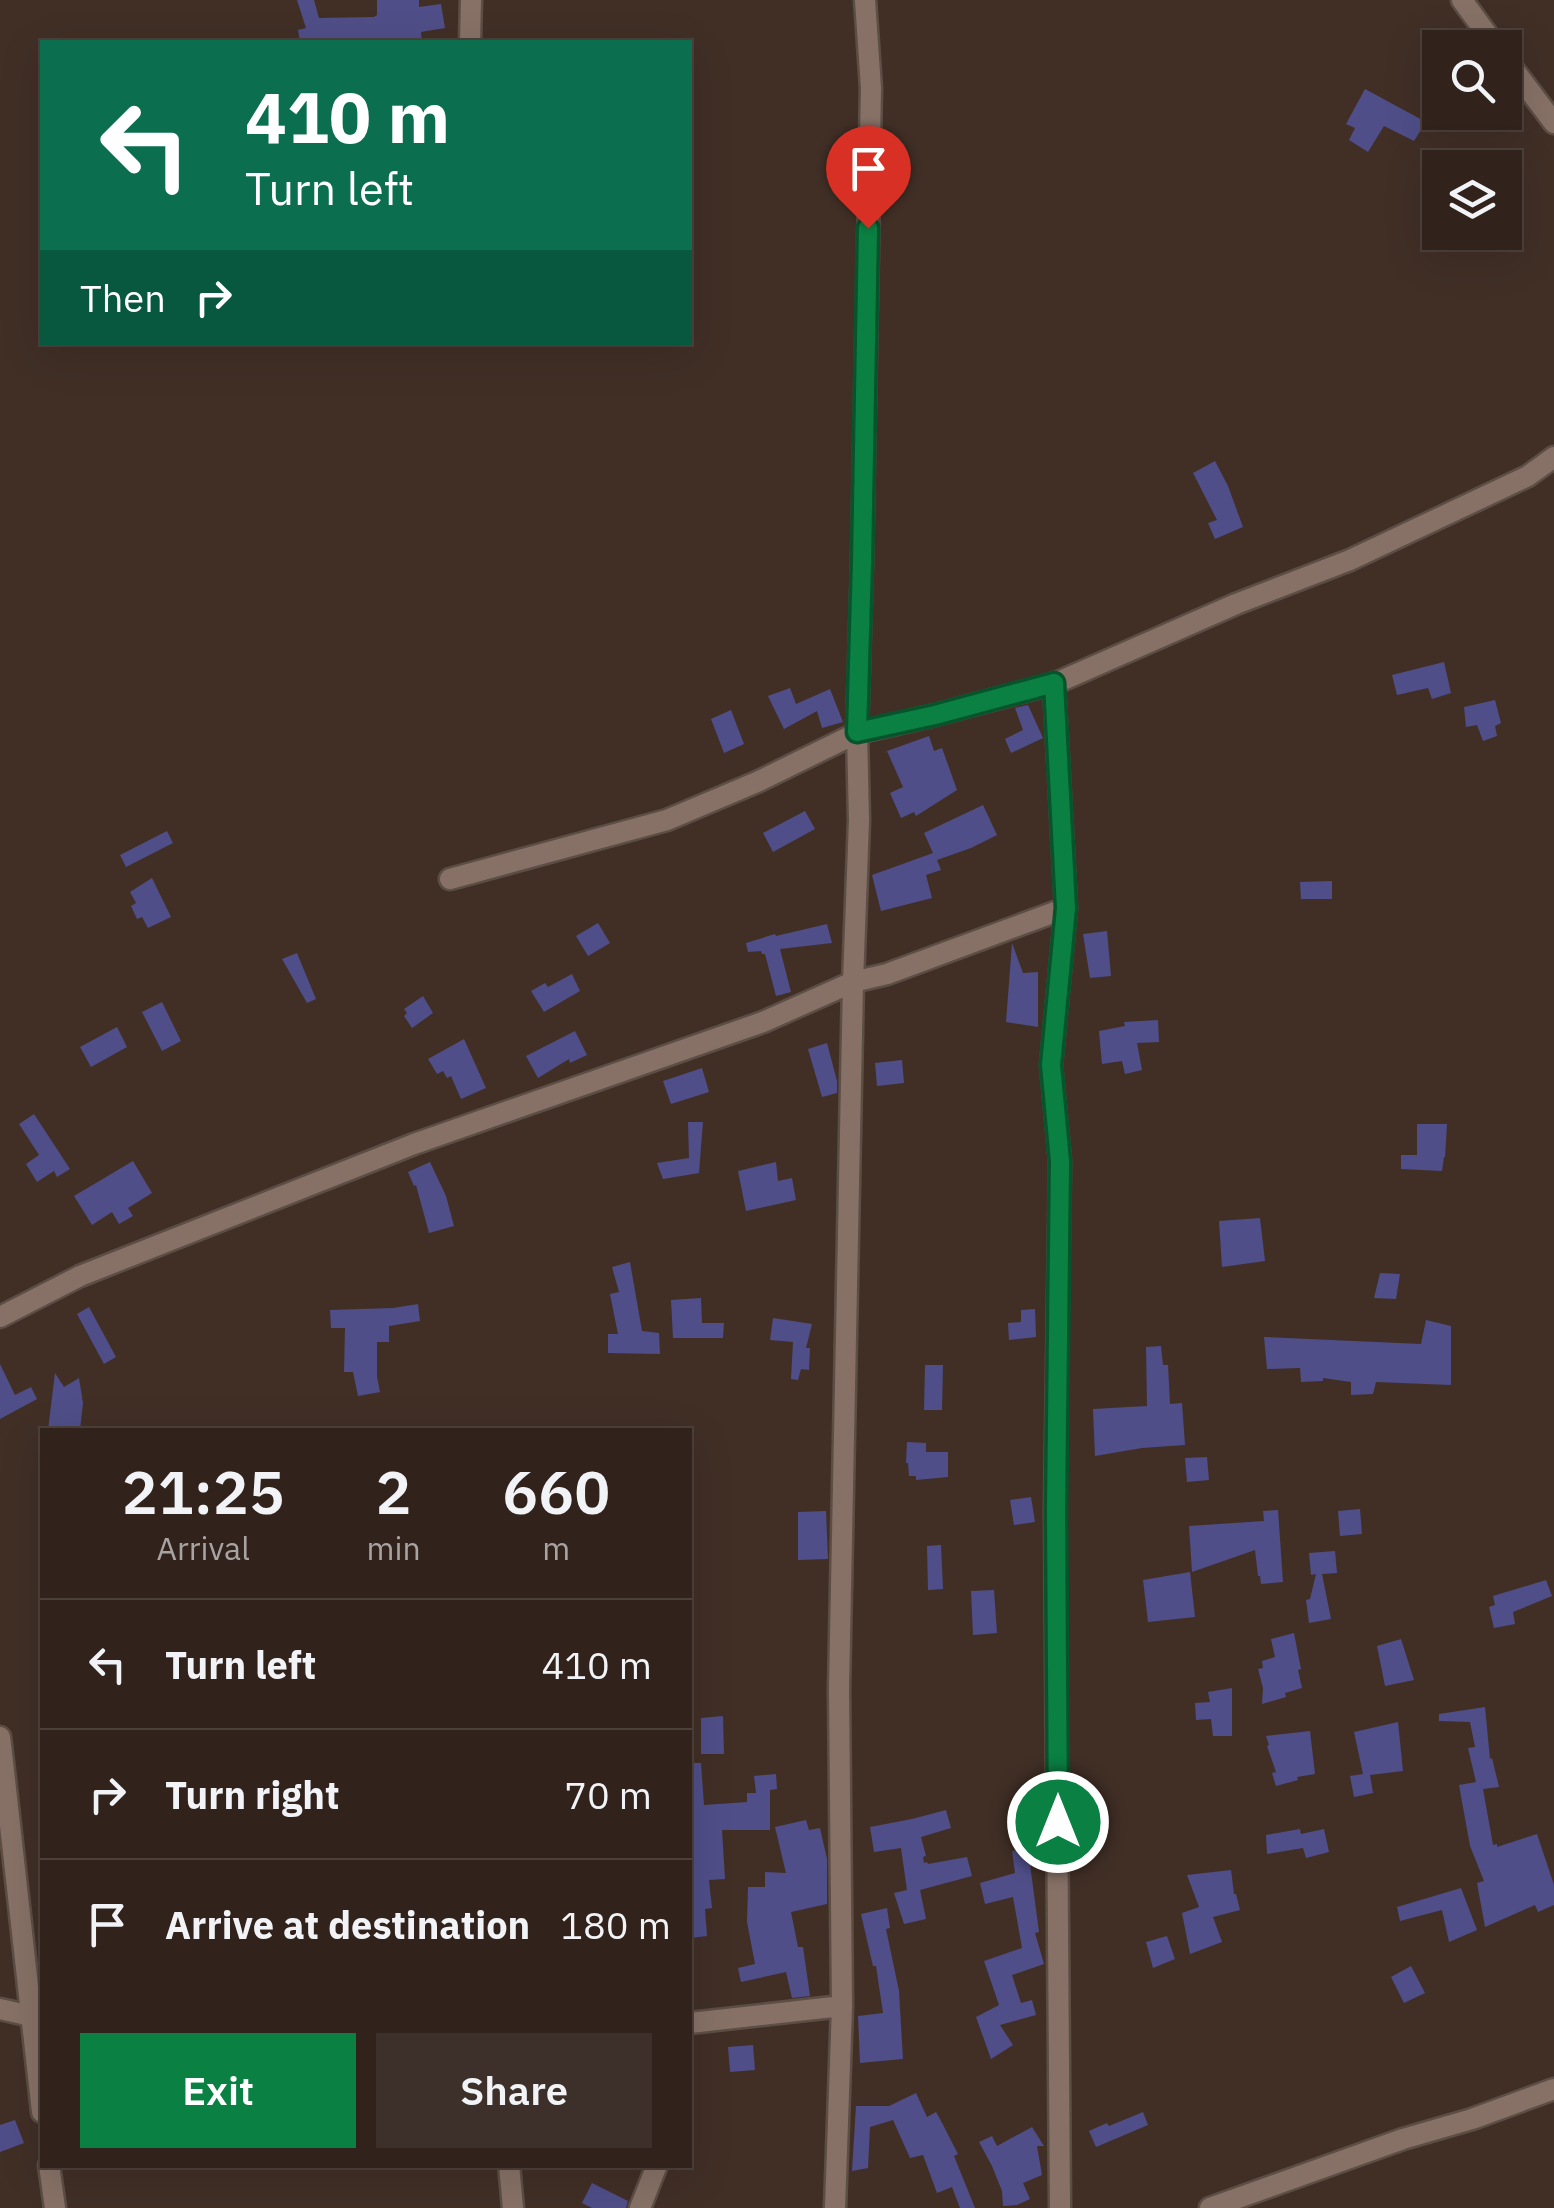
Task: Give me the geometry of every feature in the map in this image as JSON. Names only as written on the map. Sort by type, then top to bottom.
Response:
[{"type":"street","points":[[470,40],[472,0]]},
{"type":"street","points":[[835,2208],[842,2006],[839,1689],[871,88],[865,0]]},
{"type":"street","points":[[1462,0],[1484,30]]},
{"type":"street","points":[[1522,81],[1554,123]]},
{"type":"street","points":[[450,878],[667,820],[757,782],[857,732],[1054,683],[1236,604],[1350,560],[1528,476],[1554,457]]},
{"type":"street","points":[[1054,683],[1066,908],[1051,1065],[1060,1161],[1056,1530],[1060,2208]]},
{"type":"street","points":[[0,1318],[80,1276],[414,1144],[763,1022],[853,982],[887,974],[1066,908]]},
{"type":"street","points":[[0,1737],[40,2096]]},
{"type":"street","points":[[692,2023],[842,2006]]},
{"type":"street","points":[[0,2009],[30,2016]]},
{"type":"street","points":[[1210,2208],[1554,2089]]},
{"type":"street","points":[[509,2168],[514,2208]]},
{"type":"street","points":[[640,2208],[656,2168]]},
{"type":"street","points":[[53,2170],[55,2208]]},
{"type":"building","points":[[297,0],[314,0],[319,18],[374,17],[377,0],[419,0],[419,7],[441,4],[445,28],[421,32],[422,40],[300,40],[298,30],[306,28]]},
{"type":"building","points":[[1365,89],[1422,120],[1422,128],[1414,141],[1384,126],[1368,152],[1349,140],[1355,128],[1346,124]]},
{"type":"building","points":[[1215,461],[1243,527],[1215,539],[1208,523],[1217,520],[1193,473]]},
{"type":"building","points":[[1444,662],[1451,693],[1432,699],[1428,688],[1397,695],[1392,675]]},
{"type":"building","points":[[790,688],[796,704],[830,689],[843,722],[822,728],[817,711],[784,729],[768,696]]},
{"type":"building","points":[[1495,700],[1501,723],[1495,726],[1497,736],[1483,741],[1477,725],[1466,727],[1464,707]]},
{"type":"building","points":[[1028,705],[1043,738],[1011,753],[1005,739],[1023,730],[1015,708]]},
{"type":"building","points":[[731,710],[744,744],[724,753],[711,719]]},
{"type":"building","points":[[929,736],[934,751],[942,748],[957,790],[916,816],[914,812],[901,818],[890,793],[903,787],[887,751]]},
{"type":"building","points":[[983,805],[997,835],[937,860],[941,870],[926,875],[932,898],[881,911],[872,875],[933,853],[924,833]]},
{"type":"building","points":[[805,811],[815,829],[773,852],[763,833]]},
{"type":"building","points":[[167,831],[173,843],[126,867],[120,855]]},
{"type":"building","points":[[152,878],[171,917],[148,928],[142,917],[137,919],[131,906],[136,903],[130,892]]},
{"type":"building","points":[[1332,881],[1332,899],[1301,899],[1300,882]]},
{"type":"building","points":[[598,923],[610,943],[588,956],[576,936]]},
{"type":"building","points":[[827,924],[832,943],[780,949],[791,992],[776,996],[765,954],[748,952],[746,943]]},
{"type":"building","points":[[1107,931],[1111,976],[1090,978],[1083,934]]},
{"type":"building","points":[[1012,943],[1023,973],[1038,972],[1038,1027],[1006,1022]]},
{"type":"building","points":[[297,953],[316,999],[307,1003],[282,959]]},
{"type":"building","points":[[572,974],[580,991],[544,1012],[531,991]]},
{"type":"building","points":[[423,996],[433,1013],[412,1028],[404,1009]]},
{"type":"building","points":[[162,1002],[181,1041],[162,1051],[142,1012]]},
{"type":"building","points":[[1158,1020],[1159,1042],[1137,1043],[1142,1070],[1125,1074],[1122,1061],[1102,1064],[1099,1031],[1125,1026],[1124,1022]]},
{"type":"building","points":[[117,1027],[127,1047],[91,1067],[80,1047]]},
{"type":"building","points":[[575,1031],[587,1055],[570,1063],[569,1059],[538,1078],[526,1056]]},
{"type":"building","points":[[464,1039],[486,1088],[461,1099],[451,1076],[447,1078],[443,1071],[437,1074],[428,1059]]},
{"type":"building","points":[[827,1043],[837,1093],[822,1097],[808,1049]]},
{"type":"building","points":[[902,1060],[904,1083],[877,1086],[875,1063]]},
{"type":"building","points":[[702,1068],[709,1092],[671,1104],[663,1081]]},
{"type":"building","points":[[34,1114],[70,1169],[57,1177],[54,1171],[37,1182],[26,1164],[39,1155],[19,1124]]},
{"type":"building","points":[[688,1122],[703,1122],[699,1173],[663,1179],[657,1163],[689,1158]]},
{"type":"building","points":[[1417,1124],[1447,1124],[1442,1171],[1401,1169],[1401,1155],[1417,1155]]},
{"type":"building","points":[[133,1161],[152,1193],[128,1208],[133,1216],[119,1224],[112,1212],[92,1225],[74,1196]]},
{"type":"building","points":[[430,1162],[446,1196],[454,1226],[429,1233],[416,1185],[408,1172]]},
{"type":"building","points":[[776,1162],[778,1181],[792,1178],[796,1200],[746,1211],[738,1171]]},
{"type":"building","points":[[1260,1218],[1265,1261],[1222,1267],[1219,1221]]},
{"type":"building","points":[[630,1262],[642,1331],[659,1333],[660,1354],[608,1353],[608,1334],[618,1334],[610,1294],[619,1292],[612,1267]]},
{"type":"building","points":[[1380,1273],[1400,1274],[1396,1299],[1374,1298]]},
{"type":"building","points":[[701,1298],[702,1323],[724,1323],[723,1338],[673,1338],[671,1300]]},
{"type":"building","points":[[418,1304],[420,1321],[389,1326],[389,1342],[377,1342],[380,1392],[358,1396],[353,1372],[344,1372],[345,1328],[331,1328],[330,1310]]},
{"type":"building","points":[[89,1307],[116,1357],[104,1364],[77,1314]]},
{"type":"building","points":[[1035,1309],[1036,1337],[1009,1340],[1008,1323],[1021,1322],[1021,1310]]},
{"type":"building","points":[[773,1318],[812,1324],[806,1348],[810,1348],[809,1370],[801,1369],[798,1380],[791,1379],[793,1342],[770,1340]]},
{"type":"building","points":[[1426,1320],[1451,1326],[1451,1385],[1376,1382],[1373,1394],[1351,1395],[1351,1382],[1323,1378],[1301,1382],[1300,1368],[1267,1369],[1264,1337],[1421,1344]]},
{"type":"building","points":[[1161,1346],[1163,1365],[1168,1365],[1170,1404],[1182,1403],[1185,1445],[1095,1456],[1093,1409],[1147,1406],[1146,1347]]},
{"type":"building","points":[[0,1364],[15,1395],[31,1387],[37,1399],[0,1419]]},
{"type":"building","points":[[925,1365],[943,1365],[942,1410],[924,1410]]},
{"type":"building","points":[[55,1373],[64,1387],[79,1378],[83,1403],[80,1428],[48,1428]]},
{"type":"building","points":[[907,1442],[926,1443],[926,1452],[948,1452],[948,1477],[916,1480],[916,1476],[909,1476]]},
{"type":"building","points":[[1207,1457],[1209,1480],[1187,1482],[1185,1458]]},
{"type":"building","points":[[1031,1497],[1035,1522],[1014,1525],[1010,1500]]},
{"type":"building","points":[[1360,1509],[1362,1534],[1340,1536],[1338,1511]]},
{"type":"building","points":[[1278,1510],[1283,1582],[1261,1584],[1255,1550],[1192,1572],[1189,1526],[1264,1521],[1263,1511]]},
{"type":"building","points":[[826,1511],[828,1559],[798,1560],[798,1512]]},
{"type":"building","points":[[941,1545],[943,1589],[928,1590],[927,1546]]},
{"type":"building","points":[[1335,1551],[1337,1573],[1322,1574],[1331,1619],[1309,1623],[1306,1600],[1310,1599],[1316,1574],[1311,1575],[1309,1553]]},
{"type":"building","points":[[1190,1572],[1195,1617],[1148,1622],[1143,1580]]},
{"type":"building","points":[[1546,1580],[1552,1596],[1513,1612],[1515,1624],[1494,1628],[1489,1607],[1495,1605],[1493,1596]]},
{"type":"building","points":[[994,1590],[997,1633],[973,1635],[971,1591]]},
{"type":"building","points":[[1294,1633],[1302,1688],[1262,1704],[1258,1669],[1263,1668],[1262,1661],[1275,1657],[1271,1639]]},
{"type":"building","points":[[1401,1639],[1414,1680],[1385,1686],[1377,1646]]},
{"type":"building","points":[[1232,1688],[1232,1736],[1213,1736],[1211,1719],[1196,1720],[1195,1703],[1210,1702],[1208,1692]]},
{"type":"building","points":[[1485,1707],[1490,1759],[1499,1787],[1483,1789],[1493,1845],[1537,1834],[1554,1885],[1554,1905],[1538,1912],[1535,1905],[1485,1927],[1477,1883],[1484,1881],[1470,1846],[1459,1785],[1476,1782],[1468,1748],[1475,1747],[1470,1722],[1439,1721],[1439,1714]]},
{"type":"building","points":[[723,1716],[724,1754],[701,1754],[701,1718]]},
{"type":"building","points":[[1398,1722],[1403,1771],[1370,1775],[1373,1793],[1354,1797],[1350,1776],[1363,1774],[1354,1732]]},
{"type":"building","points":[[1310,1731],[1315,1774],[1276,1786],[1266,1736]]},
{"type":"building","points":[[692,1763],[701,1763],[704,1805],[747,1802],[747,1793],[756,1793],[754,1776],[776,1774],[777,1789],[770,1790],[770,1830],[722,1830],[725,1879],[709,1880],[712,1908],[705,1909],[707,1936],[692,1938]]},
{"type":"building","points":[[946,1810],[951,1828],[921,1837],[924,1863],[967,1857],[972,1876],[920,1890],[926,1919],[904,1924],[894,1893],[907,1890],[901,1848],[874,1852],[870,1827]]},
{"type":"building","points":[[806,1820],[809,1830],[820,1828],[827,1859],[827,1904],[791,1912],[798,1947],[803,1947],[810,1996],[792,1998],[786,1972],[741,1982],[738,1968],[755,1964],[747,1922],[748,1887],[765,1887],[765,1872],[786,1873],[775,1827]]},
{"type":"building","points":[[1300,1829],[1301,1834],[1324,1829],[1329,1852],[1306,1858],[1303,1848],[1267,1854],[1266,1835]]},
{"type":"building","points":[[1028,1849],[1039,1932],[1035,1933],[1044,1964],[1012,1975],[1021,2003],[1032,2000],[1036,2015],[1000,2025],[1013,2045],[991,2059],[976,2017],[999,2005],[984,1961],[1022,1948],[1013,1897],[985,1904],[980,1883],[1015,1873],[1012,1851]]},
{"type":"building","points":[[1231,1870],[1240,1910],[1213,1917],[1222,1942],[1190,1954],[1182,1913],[1199,1907],[1187,1875]]},
{"type":"building","points":[[1461,1888],[1477,1930],[1449,1942],[1442,1910],[1400,1921],[1397,1907]]},
{"type":"building","points":[[887,1908],[890,1928],[886,1929],[899,1991],[903,2059],[860,2063],[858,2016],[883,2013],[876,1966],[861,1914]]},
{"type":"building","points":[[1167,1936],[1175,1959],[1153,1968],[1146,1942]]},
{"type":"building","points":[[1411,1966],[1425,1993],[1404,2003],[1391,1977]]},
{"type":"building","points":[[753,2045],[755,2070],[730,2072],[728,2047]]},
{"type":"building","points":[[916,2093],[927,2117],[936,2112],[958,2154],[954,2156],[975,2208],[960,2208],[952,2187],[937,2193],[923,2155],[910,2158],[893,2120],[870,2127],[868,2168],[852,2171],[856,2106],[889,2106]]},
{"type":"building","points":[[1143,2112],[1148,2125],[1096,2147],[1089,2131]]},
{"type":"building","points":[[15,2120],[24,2143],[0,2152],[0,2125]]},
{"type":"building","points":[[1032,2127],[1044,2146],[1037,2146],[1042,2175],[1023,2183],[1030,2199],[1003,2206],[1002,2191],[979,2142],[992,2136],[997,2146]]},
{"type":"building","points":[[592,2183],[628,2201],[626,2208],[592,2208],[582,2203]]},
{"type":"route","points":[[868,228],[857,732],[1054,683],[1066,908],[1051,1048],[1060,1161],[1058,1822]]}]
